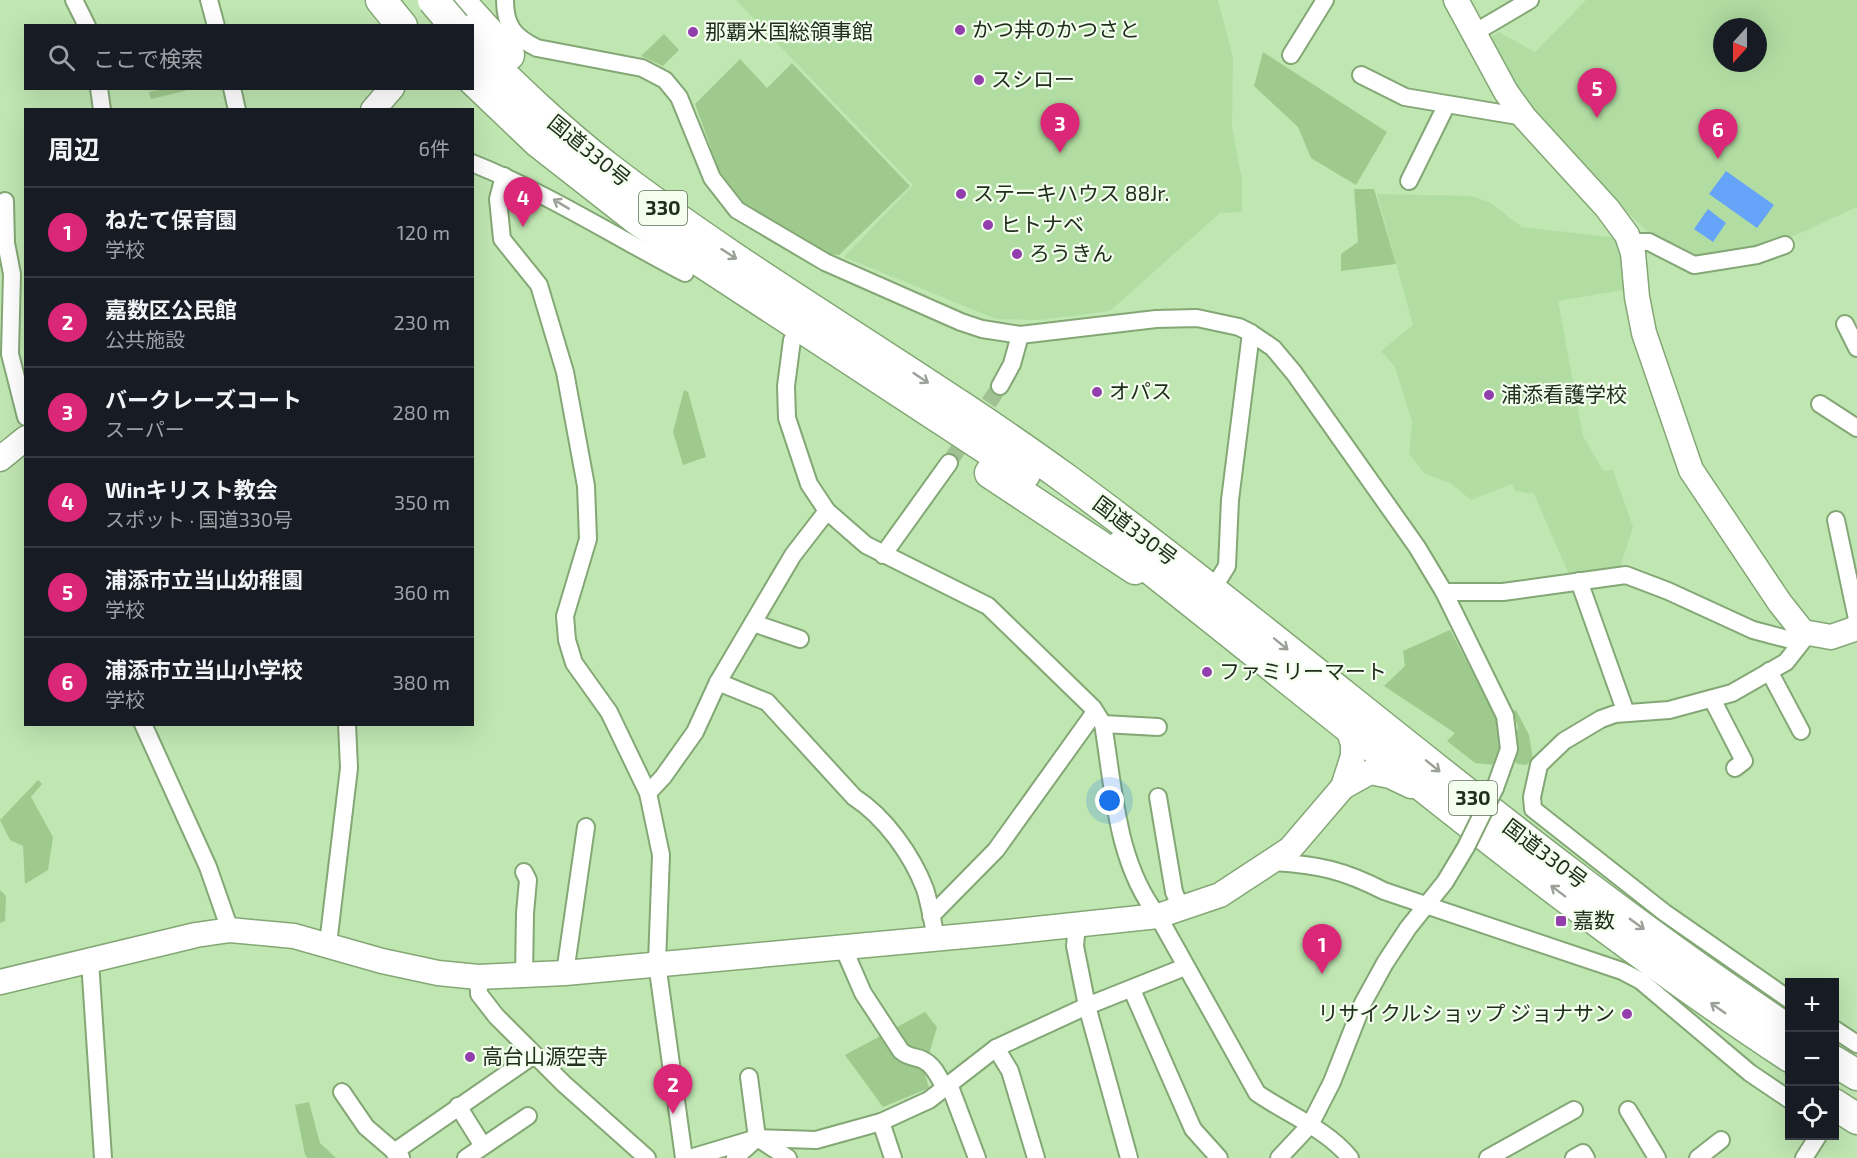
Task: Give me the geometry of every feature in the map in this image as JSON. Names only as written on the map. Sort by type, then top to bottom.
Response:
[{"type":"highway","points":[[381,0],[400,24]]},
{"type":"highway","points":[[405,0],[423,24]]},
{"type":"highway","points":[[433,0],[460,12],[473,24]]},
{"type":"highway","points":[[474,25],[574,117],[628,159],[725,228],[937,364],[1016,420],[1121,501],[1214,587],[1228,616]]},
{"type":"highway","name":"国道330号","points":[[474,47],[556,125],[604,165],[867,356]]},
{"type":"highway","name":"国道330号","points":[[474,82],[538,142],[630,215],[867,356],[995,428],[1228,616],[1516,834],[1716,981],[1777,1036],[1785,1049]]},
{"type":"highway","points":[[458,90],[495,129],[545,173],[685,273],[1228,616]]},
{"type":"highway","name":"国道330号","points":[[1228,616],[1347,725],[1606,927],[1777,1036]]},
{"type":"highway","points":[[1777,1036],[1785,1056]]},
{"type":"street","points":[[74,0],[86,24]]},
{"type":"street","points":[[209,0],[215,24]]},
{"type":"street","points":[[505,0],[507,23],[521,40],[537,48],[642,68],[665,80],[680,97],[712,178],[737,210],[787,242],[857,276],[961,322],[982,329],[1020,335],[1156,319],[1197,318],[1239,327],[1251,333],[1273,348],[1294,373],[1418,547],[1444,592],[1505,716],[1509,749],[1495,788],[1466,847],[1401,938],[1363,1003],[1332,1082],[1310,1125],[1279,1158]]},
{"type":"street","points":[[1291,55],[1325,0]]},
{"type":"street","points":[[1456,0],[1506,92],[1524,117],[1607,208],[1630,242],[1644,333],[1678,438],[1691,470],[1800,629],[1808,634],[1831,637],[1857,628]]},
{"type":"street","points":[[1474,33],[1530,0]]},
{"type":"street","points":[[1361,75],[1404,97],[1446,106],[1524,117]]},
{"type":"street","points":[[99,90],[102,108]]},
{"type":"street","points":[[232,90],[237,108]]},
{"type":"street","points":[[375,108],[390,90]]},
{"type":"street","points":[[1409,181],[1446,106]]},
{"type":"street","points":[[474,164],[543,194],[624,242],[685,273]]},
{"type":"street","points":[[504,176],[498,199],[502,239],[539,285],[565,372],[586,486],[588,539],[565,616],[567,640],[573,663],[609,712],[648,793],[661,855],[657,963],[684,1158]]},
{"type":"street","points":[[5,201],[6,243],[12,274],[10,354],[24,409]]},
{"type":"street","points":[[1630,242],[1649,242],[1694,265],[1757,255],[1785,245]]},
{"type":"street","points":[[1845,324],[1856,343]]},
{"type":"street","points":[[1214,587],[1227,567],[1230,500],[1251,333]]},
{"type":"street","points":[[1000,386],[1012,364],[1020,335]]},
{"type":"street","points":[[792,340],[786,386],[786,418],[809,484],[827,511],[866,545],[988,606],[1099,718],[1122,841],[1140,891],[1158,916],[1257,1093],[1283,1112],[1310,1125],[1350,1158]]},
{"type":"street","points":[[1820,404],[1857,428]]},
{"type":"street","points":[[2,454],[24,439]]},
{"type":"street","points":[[884,555],[949,463]]},
{"type":"street","points":[[648,793],[663,777],[695,732],[718,682],[793,555],[827,511]]},
{"type":"street","points":[[1836,520],[1857,619]]},
{"type":"street","points":[[1444,592],[1503,592],[1626,575],[1668,591],[1753,630],[1791,640],[1808,634]]},
{"type":"street","points":[[1579,581],[1626,713]]},
{"type":"street","points":[[753,623],[800,639]]},
{"type":"street","points":[[1785,997],[1665,913],[1533,809],[1532,797],[1539,765],[1564,741],[1601,719],[1626,713],[1669,710],[1732,693],[1786,662],[1808,634]]},
{"type":"street","points":[[1769,671],[1801,731]]},
{"type":"street","points":[[718,682],[767,702],[854,797],[868,806],[896,838],[914,866],[925,889],[934,928]]},
{"type":"street","points":[[1712,699],[1744,760],[1735,768]]},
{"type":"street","points":[[1099,718],[1158,727]]},
{"type":"street","points":[[934,928],[1099,718]]},
{"type":"street","points":[[1343,787],[1353,756],[1353,744],[1347,725]]},
{"type":"street","points":[[144,726],[208,867],[230,930]]},
{"type":"street","points":[[328,944],[349,768],[347,726]]},
{"type":"street","points":[[0,982],[196,935],[230,930],[282,934],[328,944],[382,961],[438,973],[478,977],[565,973],[843,947],[934,928],[1077,925],[1158,916],[1182,910],[1220,895],[1274,862],[1298,841],[1343,787],[1364,774],[1381,773],[1415,788],[1455,811]]},
{"type":"street","points":[[1158,797],[1174,892],[1182,910]]},
{"type":"street","points":[[565,973],[586,827]]},
{"type":"street","points":[[1274,862],[1327,867],[1351,874],[1384,891],[1426,906],[1608,965],[1641,981],[1750,1073],[1785,1097]]},
{"type":"street","points":[[524,872],[528,880],[524,976]]},
{"type":"street","points":[[1077,925],[1075,946],[1087,1006],[1129,1158]]},
{"type":"street","points":[[843,947],[863,993],[901,1051],[909,1058],[923,1060],[932,1067],[947,1086],[978,1158]]},
{"type":"street","points":[[90,961],[103,1158]]},
{"type":"street","points":[[690,1158],[757,1138],[816,1140],[881,1122],[929,1100],[996,1048],[1087,1006],[1185,967]]},
{"type":"street","points":[[478,977],[479,994],[496,1016],[647,1158]]},
{"type":"street","points":[[1132,990],[1193,1129],[1219,1158]]},
{"type":"street","points":[[1835,1032],[1846,1083]]},
{"type":"street","points":[[996,1048],[1010,1071],[1036,1158]]},
{"type":"street","points":[[342,1092],[366,1127],[398,1155],[458,1106],[534,1054]]},
{"type":"street","points":[[749,1077],[757,1138]]},
{"type":"street","points":[[458,1106],[483,1146]]},
{"type":"street","points":[[1488,1158],[1574,1110]]},
{"type":"street","points":[[1628,1110],[1658,1158]]},
{"type":"street","points":[[465,1158],[528,1116]]},
{"type":"street","points":[[881,1122],[893,1158]]},
{"type":"street","points":[[735,1158],[757,1138]]},
{"type":"street","points":[[757,1138],[789,1158]]},
{"type":"street","points":[[1698,1158],[1721,1140]]},
{"type":"street","points":[[1804,1158],[1815,1140]]},
{"type":"street","points":[[1574,1158],[1583,1153],[1586,1158]]},
{"type":"shaded area","points":[[736,0],[1218,0],[1233,58],[1232,127],[1242,180],[1242,212],[1220,213],[1110,311],[1040,320],[996,319],[844,257],[913,185]]},
{"type":"shaded area","points":[[1586,0],[1857,0],[1857,207],[1772,246],[1690,259],[1660,244],[1623,208],[1536,111],[1518,88],[1490,38],[1499,32],[1535,52]]},
{"type":"shaded area","points":[[664,34],[679,50],[663,66],[641,56]]},
{"type":"shaded area","points":[[1263,52],[1387,132],[1356,185],[1311,158],[1298,127],[1254,86]]},
{"type":"shaded area","points":[[740,59],[767,88],[792,63],[910,186],[839,255],[830,254],[744,203],[719,170],[695,104]]},
{"type":"shaded area","points":[[158,90],[185,90],[151,99],[149,92]]},
{"type":"shaded area","points":[[1354,189],[1374,189],[1396,264],[1341,271],[1341,254],[1358,242]]},
{"type":"shaded area","name":"浦添看護学校","points":[[1377,194],[1471,196],[1489,202],[1522,227],[1618,238],[1628,289],[1558,301],[1583,436],[1603,471],[1613,470],[1633,527],[1620,567],[1570,577],[1534,494],[1515,491],[1512,484],[1471,500],[1450,483],[1425,474],[1409,454],[1412,422],[1395,367],[1381,351],[1413,325]]},
{"type":"shaded area","points":[[684,390],[688,392],[706,457],[683,465],[673,432]]},
{"type":"shaded area","points":[[1450,630],[1497,719],[1499,746],[1495,765],[1475,763],[1447,741],[1455,733],[1384,686],[1405,666],[1403,651]]},
{"type":"shaded area","points":[[1516,710],[1529,735],[1533,759],[1526,765],[1517,764],[1512,756],[1518,727],[1513,711]]},
{"type":"shaded area","points":[[38,780],[42,784],[31,797],[53,837],[48,870],[25,884],[23,846],[10,840],[0,820]]},
{"type":"shaded area","points":[[0,890],[6,896],[5,921],[0,923]]},
{"type":"shaded area","points":[[925,1012],[937,1027],[924,1071],[929,1088],[883,1107],[845,1055]]},
{"type":"shaded area","points":[[309,1102],[320,1143],[336,1158],[307,1158],[305,1155],[295,1105]]},
{"type":"water","points":[[1726,171],[1774,205],[1757,228],[1709,194]]},
{"type":"water","points":[[1708,209],[1726,223],[1713,242],[1694,229]]},
{"type":"tunnel","points":[[949,463],[1000,386]]},
{"type":"place","name":"かつ丼のかつさと","points":[[960,30]]},
{"type":"place","name":"那覇米国総領事館","points":[[693,32]]},
{"type":"place","name":"スシロー","points":[[979,80]]},
{"type":"place","name":"浦添市立当山幼稚園","points":[[1597,118]]},
{"type":"place","name":"バークレーズコート","points":[[1060,153]]},
{"type":"place","name":"浦添市立当山小学校","points":[[1718,159]]},
{"type":"place","name":"ステーキハウス 88Jr.","points":[[961,194]]},
{"type":"place","name":"ヒトナベ","points":[[988,225]]},
{"type":"place","name":"Winキリスト教会","points":[[523,227]]},
{"type":"place","name":"ろうきん","points":[[1017,254]]},
{"type":"place","name":"オパス","points":[[1097,392]]},
{"type":"place","name":"浦添看護学校","points":[[1489,395]]},
{"type":"place","name":"ファミリーマート","points":[[1207,672]]},
{"type":"place","name":"嘉数","points":[[1561,921]]},
{"type":"place","name":"ねたて保育園","points":[[1322,974]]},
{"type":"place","name":"リサイクルショップ ジョナサン","points":[[1627,1014]]},
{"type":"place","name":"高台山源空寺","points":[[470,1057]]},
{"type":"place","name":"嘉数区公民館","points":[[673,1114]]}]
